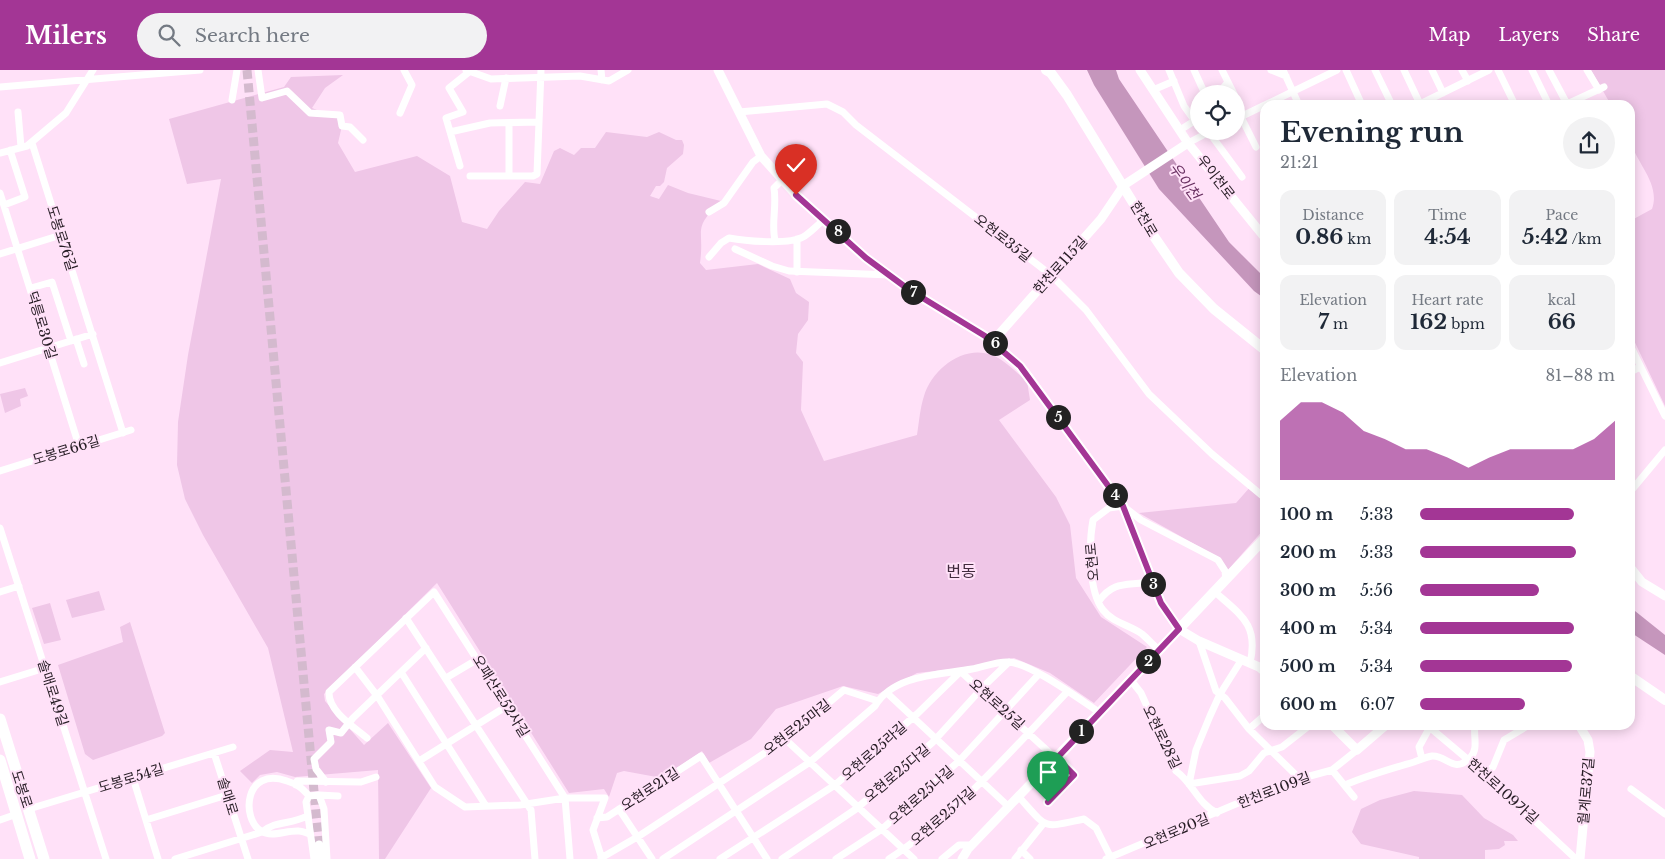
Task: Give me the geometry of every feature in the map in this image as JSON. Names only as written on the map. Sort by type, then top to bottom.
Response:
[{"type":"main road","name":"한천로","points":[[1050,71],[1124,185],[1151,232],[1179,273],[1202,299],[1260,346]]},
{"type":"main road","points":[[1179,629],[1260,544]]},
{"type":"main road","points":[[1635,679],[1665,700]]},
{"type":"main road","name":"도봉로","points":[[0,719],[44,859]]},
{"type":"main road","name":"도봉로","points":[[1,764],[30,859]]},
{"type":"street","points":[[87,80],[88,70]]},
{"type":"street","points":[[0,153],[32,142],[66,113],[93,70]]},
{"type":"street","points":[[0,87],[200,70]]},
{"type":"street","points":[[232,100],[237,70]]},
{"type":"street","points":[[258,70],[262,98],[287,91],[310,114],[340,115],[342,126],[350,127],[363,140]]},
{"type":"street","points":[[400,113],[412,86],[404,70]]},
{"type":"street","points":[[601,70],[602,80]]},
{"type":"street","points":[[460,166],[446,118],[463,112],[449,88],[468,71],[492,79],[541,74],[580,76],[609,81],[628,70]]},
{"type":"street","points":[[718,70],[761,156],[782,180],[866,258],[993,341],[1025,372],[1123,506],[1140,520],[1218,560],[1225,572],[1226,581]]},
{"type":"street","name":"우이천로","points":[[1140,70],[1188,142],[1260,232]]},
{"type":"street","points":[[1169,70],[1184,106],[1190,112]]},
{"type":"street","points":[[1194,70],[1201,85]]},
{"type":"street","points":[[1222,70],[1230,85]]},
{"type":"street","points":[[1271,70],[1285,73],[1297,100]]},
{"type":"street","points":[[1275,100],[1337,70]]},
{"type":"street","points":[[1346,70],[1360,100]]},
{"type":"street","points":[[1374,70],[1389,100]]},
{"type":"street","points":[[1404,70],[1417,100]]},
{"type":"street","points":[[1432,70],[1443,93]]},
{"type":"street","points":[[1462,70],[1468,81]]},
{"type":"street","points":[[1428,100],[1489,70]]},
{"type":"street","points":[[1498,70],[1513,100]]},
{"type":"street","points":[[1532,70],[1547,100]]},
{"type":"street","points":[[1549,70],[1564,100]]},
{"type":"street","points":[[1577,100],[1602,88],[1587,70]]},
{"type":"street","points":[[470,176],[533,176],[537,174],[541,74]]},
{"type":"street","points":[[500,106],[506,78]]},
{"type":"street","points":[[1153,90],[1174,81]]},
{"type":"street","name":"오현로35길","points":[[739,112],[827,104],[844,112],[856,125],[1051,275],[1086,310],[1148,394],[1212,454],[1260,494]]},
{"type":"street","points":[[1245,115],[1260,108]]},
{"type":"street","points":[[18,112],[22,147]]},
{"type":"street","points":[[450,132],[490,123],[538,122]]},
{"type":"street","points":[[509,123],[510,176]]},
{"type":"street","points":[[1180,130],[1190,124]]},
{"type":"street","points":[[1245,128],[1256,147]]},
{"type":"street","points":[[1124,185],[1192,140]]},
{"type":"street","points":[[1216,140],[1242,177]]},
{"type":"street","name":"도봉로76길","points":[[32,142],[123,433]]},
{"type":"street","points":[[4,205],[25,197],[10,150]]},
{"type":"street","points":[[709,212],[724,204],[753,162],[761,156]]},
{"type":"street","points":[[775,240],[772,230],[776,218],[774,188],[782,180]]},
{"type":"street","name":"한천로115길","points":[[993,341],[1101,219],[1124,185]]},
{"type":"street","name":"덕릉로30길","points":[[0,193],[19,248],[79,446]]},
{"type":"street","points":[[709,257],[721,243],[729,238],[797,239],[824,220]]},
{"type":"street","points":[[0,254],[61,235]]},
{"type":"street","points":[[797,239],[797,272]]},
{"type":"street","points":[[735,249],[772,266],[797,272],[890,275]]},
{"type":"street","points":[[31,288],[52,282],[73,340],[84,364]]},
{"type":"street","points":[[0,362],[93,334]]},
{"type":"street","points":[[1635,356],[1665,416]]},
{"type":"street","points":[[1635,370],[1640,367]]},
{"type":"street","name":"도봉로66길","points":[[0,471],[131,430]]},
{"type":"street","points":[[1635,486],[1665,450]]},
{"type":"street","points":[[1123,506],[1161,603],[1179,629],[1199,641],[1246,661],[1260,669]]},
{"type":"street","name":"오현로","points":[[1123,506],[1109,508],[1092,520],[1089,538],[1094,588],[1102,610],[1116,621],[1142,634],[1159,650]]},
{"type":"street","name":"솔매로49길","points":[[0,528],[106,859]]},
{"type":"street","points":[[1635,574],[1642,582],[1665,596]]},
{"type":"street","points":[[1099,601],[1107,590],[1118,585],[1139,585],[1153,581]]},
{"type":"street","points":[[0,592],[19,586]]},
{"type":"street","name":"오패산로52사길","points":[[367,738],[337,711],[328,698],[329,692],[434,592],[565,798]]},
{"type":"street","points":[[1215,592],[1248,623],[1254,647],[1246,661],[1220,694],[1196,750],[1189,784],[1240,776],[1249,771],[1258,759],[1271,750],[1282,747],[1304,730]]},
{"type":"street","points":[[406,618],[528,803],[531,810],[535,859]]},
{"type":"street","points":[[962,859],[972,845],[1179,629]]},
{"type":"street","points":[[1199,641],[1208,672],[1220,694],[1249,729],[1300,779]]},
{"type":"street","points":[[326,782],[316,769],[314,759],[331,742],[330,730],[341,734],[377,695],[426,648]]},
{"type":"street","points":[[446,678],[478,659]]},
{"type":"street","points":[[960,671],[1010,662],[1039,674],[1099,712]]},
{"type":"street","name":"오현로25다길","points":[[782,859],[858,806],[936,740],[1010,662]]},
{"type":"street","points":[[355,666],[377,695],[435,787],[465,807],[528,803],[565,798],[570,859]]},
{"type":"street","points":[[0,682],[45,668]]},
{"type":"street","name":"오현로25길","points":[[663,859],[810,762],[887,693],[919,677],[960,671],[1057,758]]},
{"type":"street","name":"오현로25라길","points":[[720,859],[835,785],[912,718],[960,671]]},
{"type":"street","points":[[401,672],[486,806]]},
{"type":"street","name":"오현로25나길","points":[[836,859],[882,829],[960,761],[1039,674]]},
{"type":"street","name":"오현로28길","points":[[1130,679],[1141,693],[1176,771],[1186,778],[1207,808],[1217,813]]},
{"type":"street","name":"오현로25마길","points":[[602,858],[637,838],[785,739],[844,690],[878,701]]},
{"type":"street","name":"오현로25가길","points":[[888,859],[904,849],[982,782],[1068,691]]},
{"type":"street","name":"오현로25라길","points":[[887,693],[912,718]]},
{"type":"street","points":[[418,761],[507,706]]},
{"type":"street","name":"오현로25다길","points":[[912,718],[936,740]]},
{"type":"street","points":[[1249,729],[1260,719]]},
{"type":"street","points":[[1337,730],[1357,750]]},
{"type":"street","name":"한천로109길","points":[[1217,813],[1300,779],[1332,770],[1380,730]]},
{"type":"street","points":[[1422,759],[1419,747],[1427,730]]},
{"type":"street","name":"한천로109가길","points":[[1434,730],[1578,859]]},
{"type":"street","points":[[1345,785],[1389,768],[1422,759],[1438,756],[1454,764],[1468,760],[1476,751],[1476,730]]},
{"type":"street","points":[[1485,774],[1492,768],[1504,740],[1521,730]]},
{"type":"street","name":"월계로37길","points":[[1578,859],[1590,752],[1588,740],[1582,730]]},
{"type":"street","points":[[785,739],[810,762]]},
{"type":"street","name":"오현로25나길","points":[[936,740],[960,761]]},
{"type":"street","name":"도봉로54길","points":[[29,809],[233,747]]},
{"type":"street","name":"솔매로","points":[[214,753],[248,859]]},
{"type":"street","name":"오현로21길","points":[[597,818],[608,817],[701,756],[718,783]]},
{"type":"street","points":[[1048,802],[1074,775],[1057,758]]},
{"type":"street","name":"오현로25가길","points":[[960,761],[982,782]]},
{"type":"street","name":"오현로25라길","points":[[810,762],[835,785]]},
{"type":"street","points":[[1332,770],[1354,797]]},
{"type":"street","name":"솔매로","points":[[262,832],[254,826],[249,810],[249,797],[254,787],[262,779],[271,776],[296,784],[309,796]]},
{"type":"street","points":[[296,784],[297,781],[361,782],[376,777]]},
{"type":"street","points":[[132,778],[158,859]]},
{"type":"street","points":[[982,782],[1009,807]]},
{"type":"street","points":[[718,783],[767,859]]},
{"type":"street","name":"오현로25다길","points":[[835,785],[858,806]]},
{"type":"street","points":[[1631,789],[1665,814]]},
{"type":"street","points":[[146,820],[227,795]]},
{"type":"street","points":[[319,795],[324,809],[327,859]]},
{"type":"street","points":[[314,859],[306,802],[309,796],[338,796]]},
{"type":"street","points":[[1019,797],[1043,824],[1054,826],[1084,819],[1096,828],[1108,858]]},
{"type":"street","name":"오현로21길","points":[[565,798],[605,798],[592,830],[602,858]]},
{"type":"street","name":"오현로25나길","points":[[858,806],[882,829]]},
{"type":"street","points":[[619,809],[652,859]]},
{"type":"street","name":"오현로20길","points":[[1108,858],[1217,813]]},
{"type":"street","points":[[0,820],[16,814]]},
{"type":"street","points":[[175,859],[262,832],[271,825],[299,820],[307,816]]},
{"type":"street","points":[[1015,859],[1043,824]]},
{"type":"street","name":"오현로25가길","points":[[882,829],[904,849]]},
{"type":"street","points":[[262,832],[274,834],[299,831],[310,834]]},
{"type":"street","points":[[319,845],[320,859]]},
{"type":"street","points":[[942,859],[959,846],[972,845]]},
{"type":"street","points":[[904,849],[914,859]]},
{"type":"street","points":[[1021,850],[1030,859]]},
{"type":"shaded area","points":[[1591,70],[1665,70],[1665,406],[1635,343],[1635,218],[1652,209],[1653,191],[1651,182],[1635,153],[1635,100],[1608,100]]},
{"type":"shaded area","points":[[343,75],[325,88],[312,108],[337,118],[341,130],[338,143],[355,172],[417,156],[450,176],[462,222],[487,229],[499,211],[525,182],[540,184],[554,151],[560,148],[574,155],[581,148],[595,148],[606,132],[647,137],[659,132],[676,140],[682,140],[684,145],[683,154],[667,168],[664,182],[660,186],[656,186],[650,196],[659,199],[668,185],[688,193],[721,201],[702,224],[700,263],[706,270],[758,264],[790,279],[796,293],[809,302],[808,320],[798,334],[796,353],[803,362],[801,410],[824,461],[917,435],[924,396],[929,385],[935,375],[954,359],[965,354],[977,353],[988,354],[1003,361],[1027,381],[1030,400],[999,420],[1056,497],[1070,525],[1076,578],[1101,617],[1147,647],[1094,703],[1050,673],[1014,658],[971,667],[917,673],[878,694],[843,686],[776,709],[751,739],[709,763],[702,751],[662,778],[624,771],[617,773],[609,797],[604,789],[569,793],[437,583],[324,694],[325,701],[364,745],[388,723],[431,788],[385,859],[379,859],[378,770],[295,777],[277,772],[260,775],[252,783],[240,771],[270,750],[293,752],[268,648],[203,535],[185,499],[177,465],[178,422],[188,355],[221,179],[187,184],[169,119],[284,87],[291,77]]},
{"type":"shaded area","points":[[25,388],[28,396],[20,399],[21,406],[5,413],[0,394]]},
{"type":"shaded area","points":[[1251,486],[1260,494],[1260,534],[1227,571],[1214,555],[1139,513],[1236,503]]},
{"type":"shaded area","points":[[99,591],[105,610],[72,618],[66,600]]},
{"type":"shaded area","points":[[50,603],[61,640],[44,644],[32,608]]},
{"type":"shaded area","points":[[130,622],[165,733],[162,736],[93,760],[85,754],[58,665],[123,642],[120,627]]},
{"type":"shaded area","points":[[1414,791],[1462,795],[1484,818],[1513,835],[1518,841],[1504,841],[1505,845],[1499,849],[1485,850],[1485,859],[1419,859],[1419,857],[1361,844],[1352,832],[1361,809],[1380,800]]},
{"type":"water","name":"우이천","points":[[1087,70],[1116,70],[1119,79],[1229,242],[1260,273],[1260,295],[1159,189],[1094,85]]},
{"type":"water","points":[[1635,611],[1665,635],[1665,655],[1635,635]]},
{"type":"tunnel","points":[[247,70],[319,845]]},
{"type":"district","name":"번동","points":[[961,571]]},
{"type":"route","points":[[796,195],[866,258],[908,289],[993,341],[1020,366],[1123,506],[1161,603],[1179,629],[1057,758],[1074,775],[1048,802]]}]
